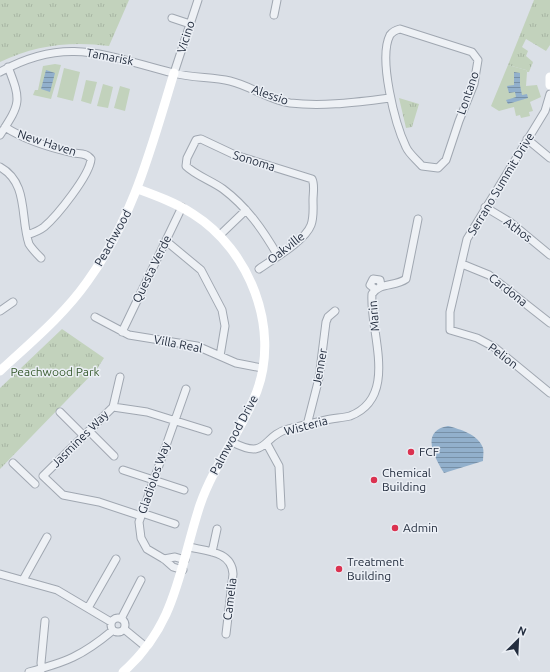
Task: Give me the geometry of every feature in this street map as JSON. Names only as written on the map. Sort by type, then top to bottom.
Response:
[{"type":"street","name":"Vicino","points":[[174,73],[198,0]]},
{"type":"street","points":[[274,15],[278,0]]},
{"type":"street","points":[[172,18],[190,24]]},
{"type":"street","name":"Lontano","points":[[400,29],[472,52],[478,60],[474,84],[458,121],[446,160],[438,168],[422,166],[406,148],[390,98],[386,57],[390,36],[394,31],[400,29]]},
{"type":"street","name":"Tamarisk","points":[[0,72],[39,55],[83,51],[116,56],[174,73]]},
{"type":"street","points":[[0,135],[15,111],[18,100],[18,92],[8,68]]},
{"type":"street","name":"Alessio","points":[[174,73],[230,81],[289,103],[314,105],[390,98]]},
{"type":"street","name":"Peachwood","points":[[0,371],[56,319],[86,283],[112,245],[138,189],[174,73]]},
{"type":"street","points":[[550,77],[550,85]]},
{"type":"street","name":"Serrano Summit Drive","points":[[450,330],[450,312],[467,239],[527,139],[548,109],[550,94]]},
{"type":"street","name":"New Haven","points":[[5,127],[25,138],[73,152],[86,154],[90,157],[88,168],[65,204],[43,228],[27,235]]},
{"type":"street","name":"Sonoma","points":[[246,210],[223,190],[186,166],[191,147],[196,140],[199,139],[235,156],[312,179]]},
{"type":"street","points":[[527,139],[550,158]]},
{"type":"street","points":[[0,167],[10,176],[20,193],[27,235],[31,246],[41,258]]},
{"type":"street","name":"Oakville","points":[[259,268],[278,256],[305,235],[311,226],[314,184],[312,179]]},
{"type":"street","name":"Palmwood Drive","points":[[123,672],[146,647],[170,606],[183,570],[200,506],[209,483],[252,405],[262,368],[263,332],[260,309],[255,292],[238,258],[220,235],[202,220],[182,207],[138,189]]},
{"type":"street","name":"Questa Verde","points":[[122,332],[182,207]]},
{"type":"street","name":"Athos","points":[[485,207],[510,222],[550,255]]},
{"type":"street","points":[[220,235],[246,210],[258,223],[278,256]]},
{"type":"street","name":"Marin","points":[[375,390],[379,371],[371,298],[378,288],[406,279],[418,219]]},
{"type":"street","points":[[166,241],[201,270],[222,310],[225,326],[220,356]]},
{"type":"street","name":"Cardona","points":[[462,264],[489,275],[550,323]]},
{"type":"street","points":[[0,311],[13,302]]},
{"type":"street","name":"Jenner","points":[[307,425],[319,378],[326,322],[328,317],[335,311]]},
{"type":"street","name":"Villa Real","points":[[95,317],[122,332],[197,346],[236,363],[262,368]]},
{"type":"street","name":"Pelion","points":[[450,330],[477,338],[494,347],[550,394]]},
{"type":"street","name":"Jasmines Way","points":[[120,377],[113,407],[43,476],[63,496],[99,502],[141,514]]},
{"type":"street","name":"Gladiolos Way","points":[[183,570],[173,567],[164,559],[153,554],[144,546],[139,527],[141,514],[186,389]]},
{"type":"street","name":"Wisteria","points":[[232,442],[248,449],[258,448],[267,444],[284,430],[355,413],[368,402],[375,390]]},
{"type":"street","points":[[113,407],[147,412],[208,431]]},
{"type":"street","points":[[60,412],[114,456]]},
{"type":"street","points":[[267,444],[279,466],[281,506]]},
{"type":"street","points":[[13,463],[35,484]]},
{"type":"street","points":[[123,470],[184,490]]},
{"type":"street","points":[[141,514],[175,524]]},
{"type":"street","points":[[212,552],[217,529]]},
{"type":"street","points":[[23,580],[47,537]]},
{"type":"street","name":"Camelia","points":[[189,546],[212,552],[227,558],[232,564],[233,571],[226,634]]},
{"type":"street","name":"Gladiolos Way","points":[[164,559],[175,557],[185,560]]},
{"type":"street","points":[[88,608],[116,559]]},
{"type":"street","points":[[0,574],[57,590],[111,622]]},
{"type":"street","points":[[121,619],[141,580]]},
{"type":"street","points":[[111,622],[114,619],[121,619]]},
{"type":"street","points":[[121,619],[124,622],[124,630]]},
{"type":"street","points":[[42,668],[41,663],[45,621]]},
{"type":"street","points":[[111,622],[110,626],[112,630],[118,633],[124,630]]},
{"type":"street","points":[[29,672],[61,664],[91,648],[112,630]]},
{"type":"street","points":[[124,630],[146,647]]},
{"type":"green space","points":[[0,0],[129,0],[109,46],[67,44],[53,46],[26,52],[0,62]]},
{"type":"green space","points":[[534,0],[550,0],[550,45],[546,51],[526,39],[522,47],[528,51],[526,56],[533,62],[529,72],[527,72],[526,70],[508,65]]},
{"type":"green space","points":[[55,64],[61,65],[51,99],[33,95],[35,90],[38,90],[43,66]]},
{"type":"green space","points":[[508,65],[526,70],[526,86],[537,85],[541,97],[530,102],[533,111],[529,112],[530,116],[521,118],[520,115],[516,116],[514,107],[499,111],[491,106]]},
{"type":"green space","points":[[64,68],[80,72],[73,101],[57,97]]},
{"type":"green space","points":[[86,80],[97,82],[91,104],[81,101]]},
{"type":"green space","points":[[103,84],[113,87],[108,108],[97,106]]},
{"type":"green space","points":[[120,86],[130,89],[125,111],[114,108]]},
{"type":"green space","points":[[399,98],[419,104],[412,127],[406,128]]},
{"type":"green space","name":"Peachwood Park","points":[[62,329],[104,358],[97,369],[0,469],[0,388]]},
{"type":"water","points":[[46,70],[55,73],[50,92],[41,89]]},
{"type":"water","points":[[514,72],[520,73],[522,95],[527,94],[528,98],[508,104],[506,100],[516,97],[515,92],[509,93],[507,86],[514,85]]},
{"type":"water","points":[[448,426],[473,436],[481,443],[483,448],[483,461],[444,473],[433,452],[432,439],[434,433],[439,429]]},
{"type":"place","name":"FCF","points":[[411,452]]},
{"type":"place","name":"Chemical Building","points":[[374,480]]},
{"type":"place","name":"Admin","points":[[395,528]]},
{"type":"place","name":"Treatment Building","points":[[339,569]]}]
